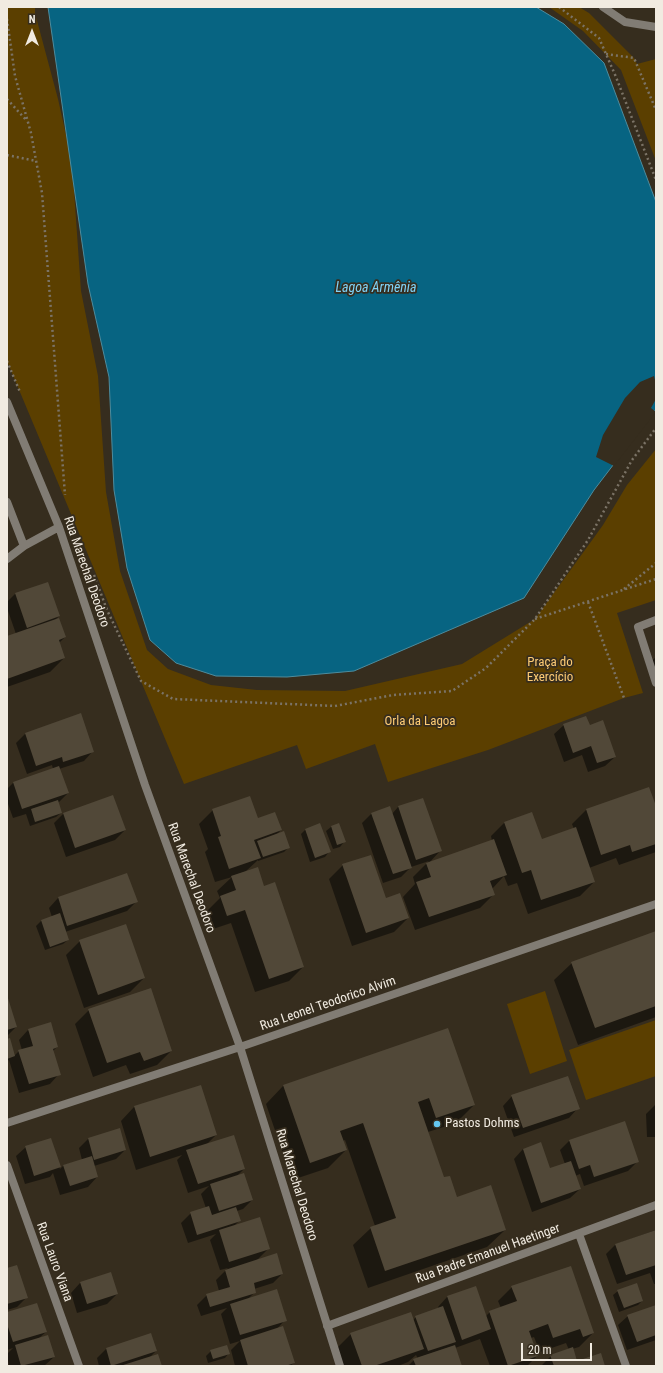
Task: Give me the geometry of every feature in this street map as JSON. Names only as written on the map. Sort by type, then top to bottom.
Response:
[{"type":"street","points":[[603,7],[625,22],[656,27]]},
{"type":"street","name":"Rua Marechal Deodoro","points":[[7,402],[59,527],[145,785],[240,1047],[340,1366]]},
{"type":"street","points":[[7,502],[24,546]]},
{"type":"street","points":[[7,559],[24,546],[59,527]]},
{"type":"street","points":[[656,620],[638,626],[656,683]]},
{"type":"street","name":"Rua Leonel Teodorico Alvim","points":[[7,1123],[240,1047],[656,904]]},
{"type":"street","name":"Rua Lauro Viana","points":[[7,1165],[78,1366]]},
{"type":"street","name":"Rua Padre Emanuel Haetinger","points":[[328,1326],[656,1205]]},
{"type":"street","points":[[579,1234],[626,1366]]},
{"type":"path","points":[[559,7],[599,38],[656,180]]},
{"type":"path","points":[[7,19],[15,76],[28,123],[42,193],[64,495],[67,502]]},
{"type":"path","points":[[606,54],[634,58],[656,110]]},
{"type":"path","points":[[7,100],[28,123]]},
{"type":"path","points":[[7,155],[36,161]]},
{"type":"path","points":[[94,574],[107,610],[141,681],[173,699],[335,706],[393,695],[452,691],[486,668],[535,620],[588,540],[632,460],[656,428]]},
{"type":"path","points":[[622,590],[656,563]]},
{"type":"path","points":[[535,620],[656,579]]},
{"type":"path","points":[[588,602],[624,698]]},
{"type":"green space","name":"Orla da Lagoa","points":[[7,7],[35,7],[35,13],[58,99],[72,162],[81,291],[98,376],[106,492],[120,571],[147,650],[168,669],[211,685],[257,690],[345,691],[462,664],[535,619],[603,525],[627,485],[656,449],[656,600],[617,613],[643,693],[624,698],[488,750],[388,782],[375,744],[306,769],[297,745],[184,784],[7,361]]},
{"type":"green space","points":[[549,7],[579,7],[589,13],[634,58],[637,64],[656,59],[656,161],[621,70],[583,31]]},
{"type":"green space","points":[[545,991],[567,1061],[530,1074],[507,1004]]},
{"type":"green space","points":[[656,1020],[656,1076],[586,1100],[569,1050]]},
{"type":"water","name":"Lagoa Armênia","points":[[48,7],[536,7],[564,24],[604,63],[656,202],[656,409],[594,490],[524,598],[354,671],[287,677],[216,676],[176,663],[150,640],[127,568],[114,490],[109,377],[88,284]]},
{"type":"pier","points":[[654,376],[656,384],[656,399],[651,408],[656,412],[614,466],[596,457],[603,435],[625,398],[640,382]]},
{"type":"building","points":[[48,582],[60,616],[27,628],[15,593]]},
{"type":"building","points":[[59,618],[66,637],[59,640],[65,658],[7,679],[7,636]]},
{"type":"building","points":[[81,713],[94,752],[63,762],[62,757],[36,766],[25,733]]},
{"type":"building","points":[[586,716],[590,725],[603,720],[616,757],[597,763],[591,746],[573,753],[563,724]]},
{"type":"building","points":[[59,766],[69,793],[22,809],[13,782]]},
{"type":"building","points":[[649,787],[656,806],[656,844],[632,852],[630,845],[601,855],[586,809]]},
{"type":"building","points":[[113,795],[126,830],[75,848],[63,813]]},
{"type":"building","points":[[250,796],[258,818],[275,812],[282,830],[254,840],[261,858],[229,869],[218,837],[221,836],[212,809]]},
{"type":"building","points":[[423,798],[442,851],[416,860],[398,806]]},
{"type":"building","points":[[58,800],[62,813],[35,822],[31,809]]},
{"type":"building","points":[[390,806],[412,868],[393,874],[371,813]]},
{"type":"building","points":[[532,812],[542,839],[576,827],[595,882],[541,900],[531,870],[522,873],[504,822]]},
{"type":"building","points":[[320,823],[331,852],[315,858],[305,829]]},
{"type":"building","points":[[339,823],[346,842],[337,845],[331,826]]},
{"type":"building","points":[[284,831],[290,848],[263,857],[257,841]]},
{"type":"building","points":[[494,839],[507,875],[490,881],[495,895],[429,917],[416,882],[431,877],[426,863]]},
{"type":"building","points":[[371,855],[386,898],[400,893],[409,918],[366,933],[342,864]]},
{"type":"building","points":[[258,867],[264,886],[275,882],[304,967],[269,979],[245,910],[227,916],[220,896],[236,890],[231,876]]},
{"type":"building","points":[[127,873],[138,902],[67,926],[58,897]]},
{"type":"building","points":[[60,913],[69,940],[50,947],[41,920]]},
{"type":"building","points":[[126,924],[145,978],[98,995],[79,940]]},
{"type":"building","points":[[656,931],[656,1006],[595,1028],[571,962]]},
{"type":"building","points":[[151,988],[172,1051],[144,1061],[140,1052],[107,1063],[88,1009]]},
{"type":"building","points":[[7,995],[17,1027],[7,1030]]},
{"type":"building","points":[[51,1022],[58,1047],[53,1049],[61,1075],[29,1084],[18,1050],[33,1046],[28,1029]]},
{"type":"building","points":[[448,1028],[475,1105],[436,1118],[429,1098],[418,1102],[444,1177],[450,1176],[457,1197],[491,1185],[506,1230],[385,1271],[370,1227],[396,1218],[363,1123],[340,1131],[347,1150],[310,1163],[283,1085]]},
{"type":"building","points":[[10,1038],[15,1056],[7,1059],[7,1039]]},
{"type":"building","points":[[568,1076],[580,1109],[523,1128],[511,1095]]},
{"type":"building","points":[[201,1085],[217,1135],[150,1157],[134,1106]]},
{"type":"building","points":[[625,1121],[639,1162],[594,1177],[590,1165],[579,1169],[569,1140]]},
{"type":"building","points":[[120,1128],[126,1150],[94,1160],[88,1138]]},
{"type":"building","points":[[234,1135],[245,1169],[198,1184],[186,1150]]},
{"type":"building","points":[[51,1138],[61,1167],[34,1176],[25,1146]]},
{"type":"building","points":[[541,1142],[550,1168],[571,1161],[581,1189],[541,1203],[523,1149]]},
{"type":"building","points":[[92,1156],[98,1177],[70,1186],[63,1165]]},
{"type":"building","points":[[244,1173],[253,1200],[219,1211],[210,1184]]},
{"type":"building","points":[[209,1206],[212,1215],[236,1207],[241,1221],[197,1235],[190,1212]]},
{"type":"building","points":[[260,1217],[270,1249],[229,1262],[219,1230]]},
{"type":"building","points":[[656,1230],[656,1265],[626,1275],[615,1244]]},
{"type":"building","points":[[277,1253],[283,1274],[254,1283],[256,1293],[210,1307],[206,1294],[230,1287],[225,1270]]},
{"type":"building","points":[[17,1265],[28,1298],[7,1304],[7,1268]]},
{"type":"building","points":[[571,1266],[594,1333],[583,1337],[580,1329],[553,1338],[548,1324],[529,1331],[538,1356],[508,1366],[489,1311],[517,1301],[511,1286]]},
{"type":"building","points":[[111,1272],[118,1294],[87,1304],[80,1282]]},
{"type":"building","points":[[637,1283],[643,1301],[624,1308],[617,1290]]},
{"type":"building","points":[[476,1286],[491,1329],[462,1340],[447,1296]]},
{"type":"building","points":[[277,1289],[287,1321],[240,1335],[230,1304]]},
{"type":"building","points":[[37,1303],[47,1332],[13,1342],[7,1324],[7,1312]]},
{"type":"building","points":[[656,1305],[656,1335],[637,1342],[627,1315]]},
{"type":"building","points":[[443,1306],[456,1342],[428,1351],[415,1316]]},
{"type":"building","points":[[411,1312],[424,1349],[374,1366],[362,1366],[350,1333]]},
{"type":"building","points":[[283,1326],[295,1363],[285,1366],[248,1366],[240,1340]]},
{"type":"building","points":[[151,1333],[157,1351],[111,1366],[106,1348]]},
{"type":"building","points":[[48,1335],[55,1357],[21,1366],[15,1345]]},
{"type":"building","points":[[227,1345],[230,1354],[213,1359],[210,1350]]},
{"type":"building","points":[[455,1345],[462,1366],[416,1366],[413,1359]]},
{"type":"building","points":[[573,1347],[577,1361],[601,1353],[605,1366],[554,1366],[550,1355]]},
{"type":"building","points":[[158,1354],[162,1366],[120,1366]]},
{"type":"place","name":"Pastos Dohms","points":[[437,1124]]},
{"type":"park label","name":"Praça do Exercício","points":[[550,670]]}]
